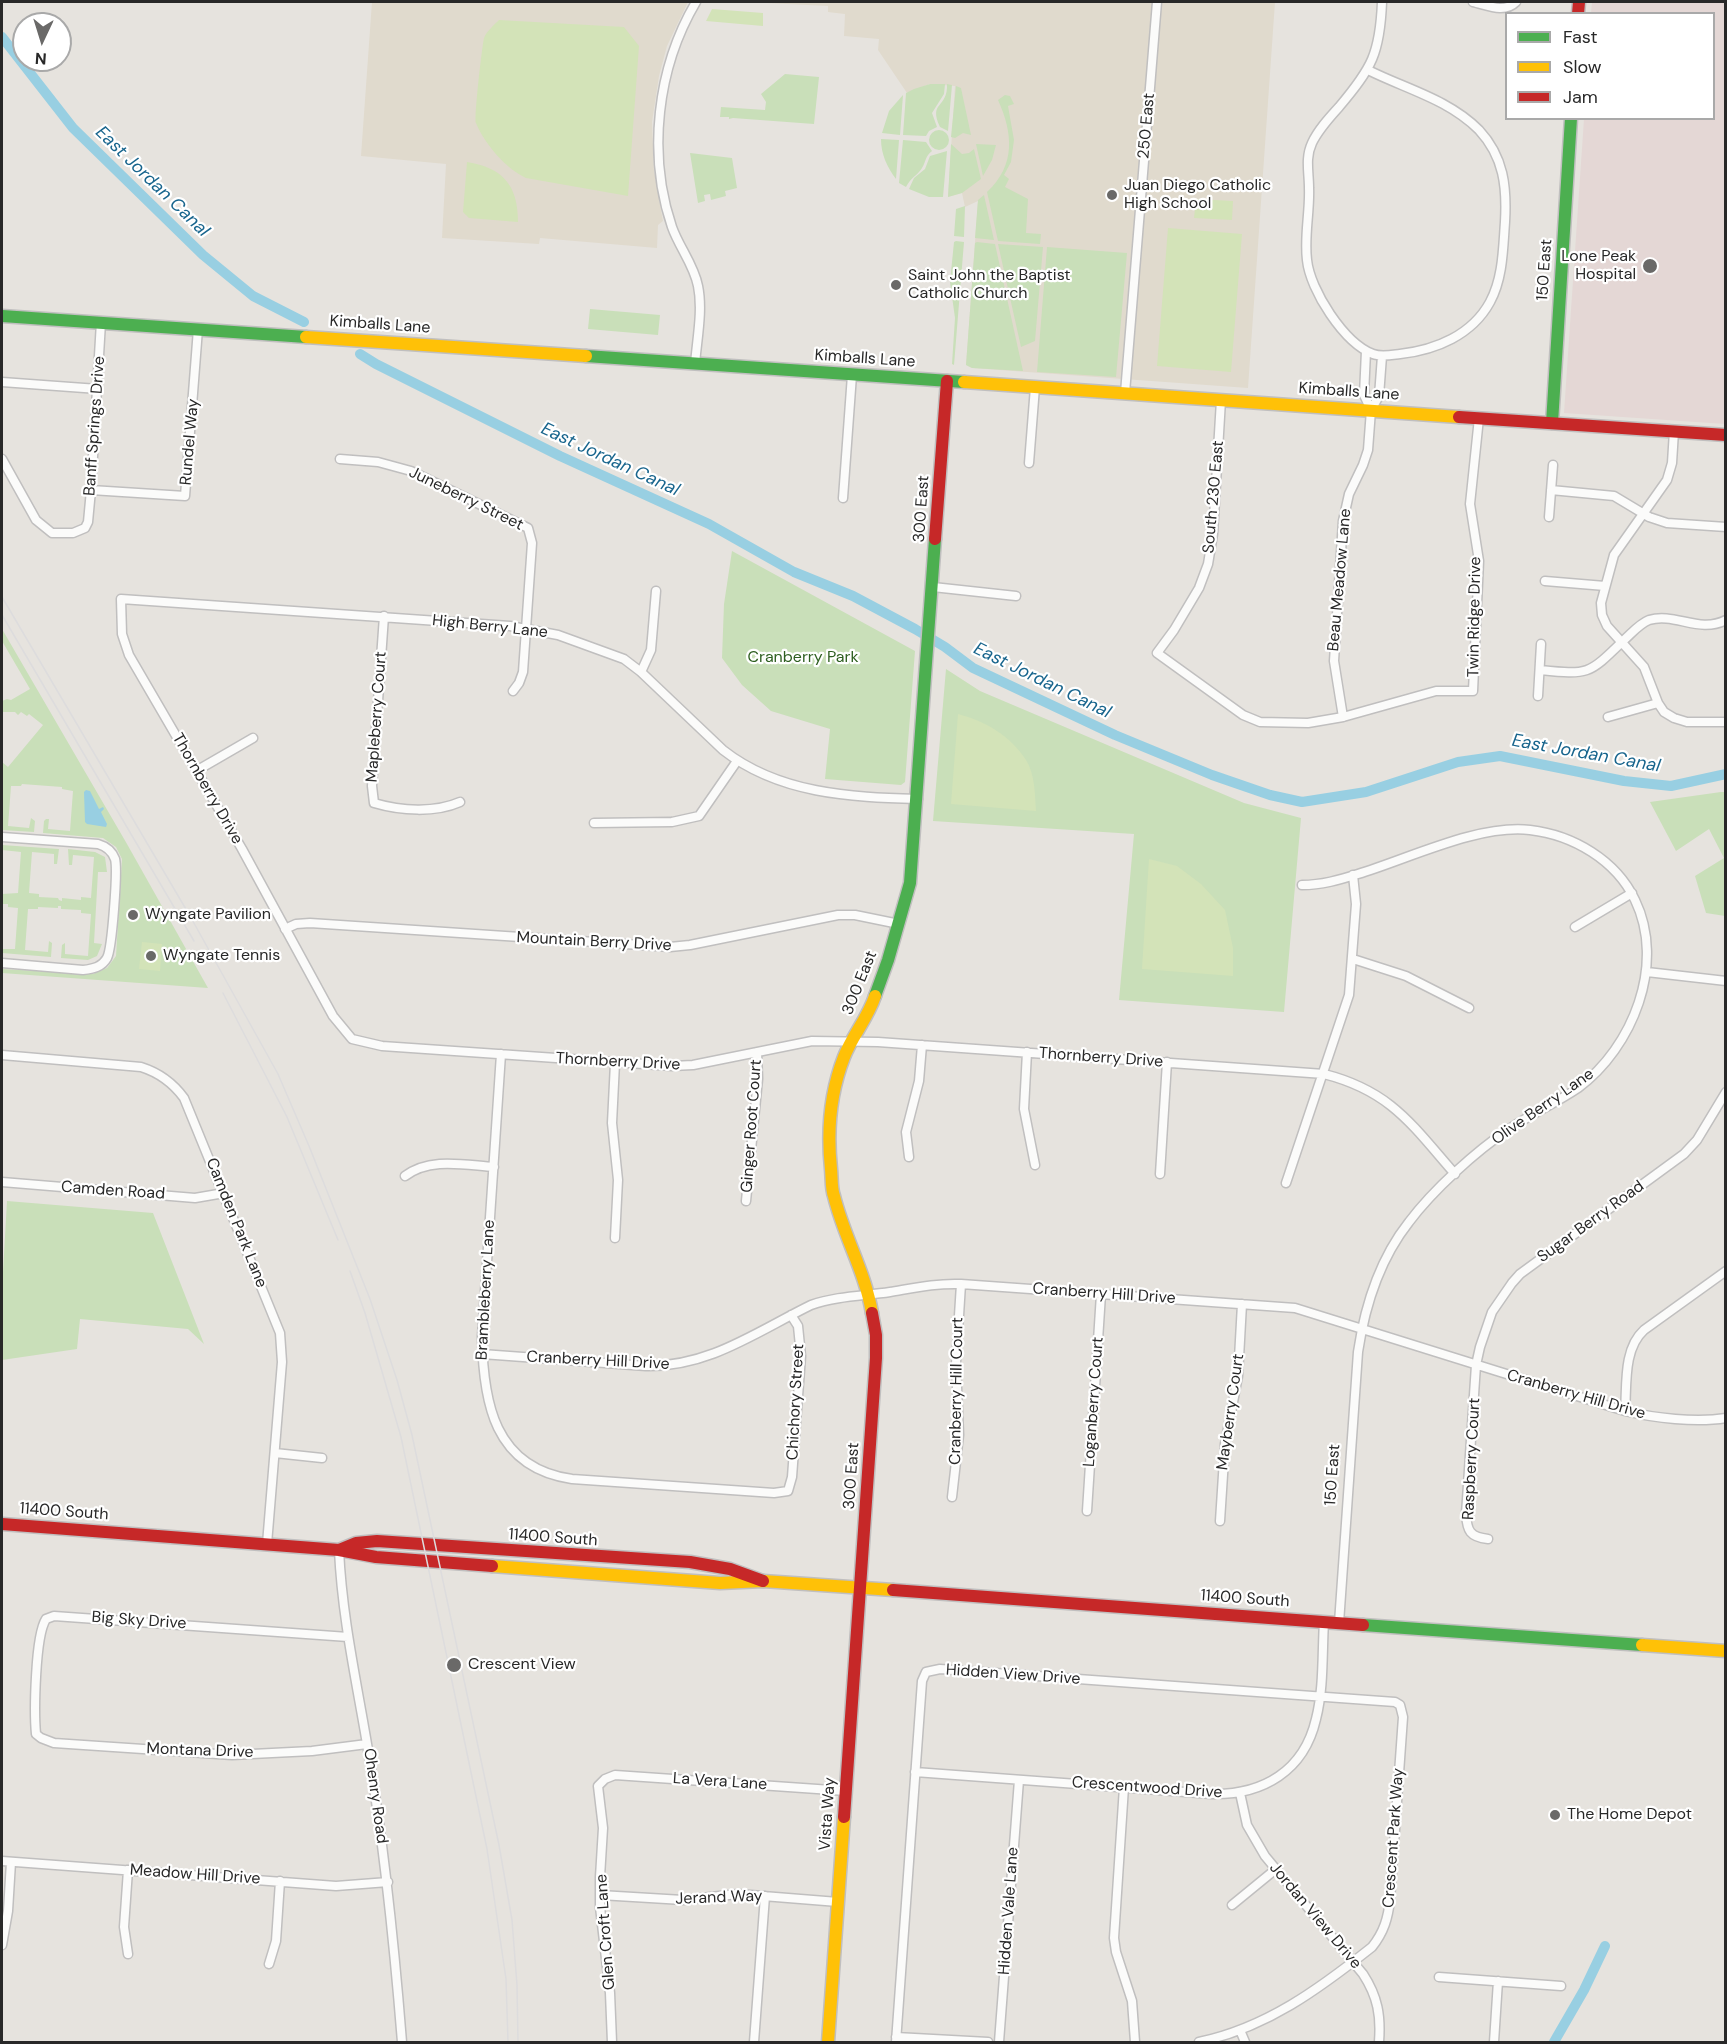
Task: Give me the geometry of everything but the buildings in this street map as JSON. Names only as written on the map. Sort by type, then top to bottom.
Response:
[{"type":"street","points":[[695,364],[698,285],[672,228],[666,204],[660,163],[659,122],[665,83],[675,47],[684,23],[696,2]]},
{"type":"street","name":"250 East","points":[[1125,393],[1156,2]]},
{"type":"street","points":[[1368,70],[1443,104],[1470,122],[1486,138],[1497,156],[1504,176],[1506,194],[1501,269],[1487,307],[1473,323],[1448,342],[1405,354],[1374,354],[1342,330],[1317,292],[1310,276],[1306,250],[1310,149],[1321,128],[1368,70],[1378,45],[1382,2]]},
{"type":"street","points":[[1473,2],[1502,8],[1510,7],[1516,2]]},
{"type":"street","name":"150 East","points":[[1552,423],[1571,120]]},
{"type":"street","name":"Kimballs Lane","points":[[2,316],[1725,435]]},
{"type":"street","name":"Banff Springs Drive","points":[[2,459],[36,520],[52,533],[73,532],[84,528],[88,522],[91,490],[101,322]]},
{"type":"street","name":"Rundel Way","points":[[91,490],[185,496],[198,329]]},
{"type":"street","points":[[1371,410],[1379,396],[1374,354]]},
{"type":"street","points":[[1371,410],[1364,395],[1374,354]]},
{"type":"street","points":[[843,498],[852,375]]},
{"type":"street","name":"300 East","points":[[861,1588],[876,1335],[869,1294],[833,1194],[828,1138],[830,1111],[844,1057],[871,1008],[910,883],[918,799],[947,381]]},
{"type":"street","points":[[2,382],[98,388]]},
{"type":"street","points":[[1029,464],[1035,387]]},
{"type":"street","name":"South 230 East","points":[[1157,652],[1174,630],[1198,588],[1208,564],[1213,534],[1221,400]]},
{"type":"street","name":"Beau Meadow Lane","points":[[1343,717],[1334,661],[1343,521],[1349,494],[1368,450],[1371,410]]},
{"type":"street","name":"Twin Ridge Drive","points":[[1157,652],[1243,715],[1260,722],[1308,723],[1343,717],[1436,691],[1473,691],[1479,561],[1470,504],[1479,418]]},
{"type":"street","points":[[1674,431],[1673,456],[1669,474],[1661,490],[1617,549],[1611,561],[1601,603],[1602,615],[1607,626],[1644,667],[1658,703],[1668,714],[1687,722],[1725,722]]},
{"type":"street","name":"Juneberry Street","points":[[340,459],[396,465],[525,525],[532,540],[523,672],[513,691]]},
{"type":"street","points":[[1549,517],[1553,465]]},
{"type":"street","points":[[1551,490],[1614,496],[1643,514],[1667,523],[1725,527]]},
{"type":"street","points":[[1545,581],[1605,586]]},
{"type":"street","points":[[933,587],[1016,596]]},
{"type":"street","points":[[641,672],[651,650],[656,591]]},
{"type":"street","name":"High Berry Lane","points":[[121,599],[384,616],[526,628],[558,635],[624,659],[641,672],[736,761],[779,781],[818,791],[918,799]]},
{"type":"street","name":"Thornberry Drive","points":[[121,599],[121,628],[129,655],[333,1016],[352,1039],[382,1046],[683,1066],[812,1041],[853,1041],[1324,1074],[1362,1086],[1393,1106],[1455,1173]]},
{"type":"street","name":"Mapleberry Court","points":[[384,616],[372,786],[374,803],[391,807],[434,810],[447,808],[460,802]]},
{"type":"street","points":[[1539,670],[1570,673],[1588,671],[1601,663],[1639,626],[1656,619],[1706,626],[1725,620]]},
{"type":"street","points":[[1538,696],[1541,644]]},
{"type":"street","points":[[1608,717],[1658,703]]},
{"type":"street","points":[[196,771],[253,738]]},
{"type":"street","points":[[594,823],[672,822],[699,816],[736,761]]},
{"type":"street","name":"Olive Berry Lane","points":[[1302,885],[1324,884],[1478,834],[1503,830],[1530,830],[1566,839],[1596,854],[1617,871],[1640,909],[1644,927],[1647,972],[1642,993],[1618,1044],[1599,1068],[1578,1087],[1508,1129],[1455,1173],[1424,1204],[1395,1241],[1376,1279],[1362,1330]]},
{"type":"street","points":[[2,837],[98,844],[110,851],[115,863],[110,943],[108,954],[102,964],[93,969],[83,970],[2,963]]},
{"type":"street","points":[[1286,1183],[1349,994],[1356,904],[1353,875]]},
{"type":"street","points":[[1575,927],[1632,893]]},
{"type":"street","name":"Mountain Berry Drive","points":[[285,929],[296,924],[310,923],[670,947],[838,915],[855,915],[899,924]]},
{"type":"street","points":[[1353,959],[1406,976],[1469,1008]]},
{"type":"street","points":[[1647,972],[1725,981]]},
{"type":"street","points":[[909,1157],[906,1132],[919,1081],[922,1045]]},
{"type":"street","name":"Ginger Root Court","points":[[746,1201],[758,1079],[757,1052]]},
{"type":"street","points":[[1027,1052],[1024,1108],[1035,1166]]},
{"type":"street","name":"Brambleberry Lane","points":[[501,1054],[482,1336],[484,1386],[499,1430],[519,1456],[540,1470],[572,1479],[774,1493],[788,1491]]},
{"type":"street","name":"Camden Park Lane","points":[[2,1055],[131,1065],[161,1075],[178,1089],[190,1108],[280,1333],[282,1352],[267,1544]]},
{"type":"street","points":[[1160,1174],[1167,1062]]},
{"type":"street","points":[[615,1063],[612,1123],[618,1180],[615,1238]]},
{"type":"street","name":"Sugar Berry Road","points":[[1476,1365],[1492,1312],[1520,1274],[1684,1154],[1697,1140],[1725,1092]]},
{"type":"street","points":[[405,1176],[425,1165],[494,1167]]},
{"type":"street","name":"Camden Road","points":[[2,1182],[195,1198],[224,1193]]},
{"type":"street","points":[[1625,1411],[1629,1358],[1633,1341],[1644,1330],[1725,1271]]},
{"type":"street","name":"Cranberry Hill Drive","points":[[482,1354],[646,1366],[673,1365],[712,1355],[823,1301],[849,1295],[940,1283],[961,1284],[1294,1308],[1625,1411],[1649,1416],[1707,1420],[1725,1418]]},
{"type":"street","name":"Cranberry Hill Court","points":[[952,1497],[959,1435],[956,1349],[961,1284]]},
{"type":"street","name":"Loganberry Court","points":[[1087,1511],[1101,1294]]},
{"type":"street","name":"Mayberry Court","points":[[1220,1521],[1226,1444],[1238,1376],[1242,1304]]},
{"type":"street","name":"Chichory Street","points":[[788,1491],[792,1477],[801,1356],[798,1326],[791,1315]]},
{"type":"street","name":"150 East","points":[[1339,1623],[1357,1363],[1362,1330]]},
{"type":"street","name":"Raspberry Court","points":[[1476,1365],[1466,1522],[1476,1538],[1488,1539]]},
{"type":"street","points":[[275,1453],[322,1458]]},
{"type":"street","name":"11400 South","points":[[2,1524],[339,1550],[376,1557],[720,1583],[763,1581],[1725,1651]]},
{"type":"street","name":"Ohenry Road","points":[[339,1550],[348,1637],[388,1882],[402,2043]]},
{"type":"street","name":"Vista Way","points":[[828,2043],[861,1588]]},
{"type":"street","name":"Big Sky Drive","points":[[36,1734],[34,1719],[40,1633],[46,1619],[54,1616],[348,1637]]},
{"type":"street","name":"Crescentwood Drive","points":[[915,1772],[1212,1794],[1240,1793],[1256,1789],[1282,1774],[1300,1755],[1313,1731],[1319,1696],[1324,1622]]},
{"type":"street","name":"Hidden View Drive","points":[[896,2040],[922,1681],[926,1672],[933,1670],[1319,1696],[1390,1701],[1400,1705]]},
{"type":"street","name":"Crescent Park Way","points":[[1199,2043],[1240,2030],[1302,2000],[1372,1947],[1380,1937],[1389,1913],[1403,1717],[1400,1705]]},
{"type":"street","name":"Montana Drive","points":[[36,1734],[54,1743],[232,1755],[312,1751],[367,1744]]},
{"type":"street","name":"La Vera Lane","points":[[598,1786],[605,1779],[615,1775],[846,1791]]},
{"type":"street","name":"Hidden Vale Lane","points":[[999,2043],[1019,1780]]},
{"type":"street","name":"Glen Croft Lane","points":[[598,1786],[603,1828],[600,1895],[610,1993],[612,2043]]},
{"type":"street","points":[[1124,1787],[1114,1938],[1118,1959],[1132,2001],[1135,2043]]},
{"type":"street","name":"Jordan View Drive","points":[[1240,1793],[1247,1824],[1255,1840],[1371,1987],[1377,2000],[1379,2013],[1379,2043]]},
{"type":"street","name":"Meadow Hill Drive","points":[[2,1861],[353,1886],[388,1882]]},
{"type":"street","points":[[2,1945],[8,1911],[11,1862]]},
{"type":"street","points":[[1232,1905],[1276,1869]]},
{"type":"street","points":[[128,1870],[124,1927],[128,1954]]},
{"type":"street","points":[[269,1964],[276,1941],[280,1881]]},
{"type":"street","name":"Jerand Way","points":[[600,1895],[683,1900],[727,1894],[838,1902]]},
{"type":"street","points":[[754,2043],[765,1896]]},
{"type":"street","points":[[1439,1977],[1561,1986]]},
{"type":"street","points":[[1494,2043],[1498,1981]]},
{"type":"street","points":[[1240,2030],[1245,2043]]},
{"type":"street","points":[[896,2040],[988,2043]]},
{"type":"shaded area","points":[[372,2],[688,2],[667,46],[659,76],[652,122],[654,171],[663,221],[658,225],[657,248],[540,238],[539,244],[442,238],[446,164],[361,156]]},
{"type":"shaded area","name":"Juan Diego Catholic High School","points":[[746,2],[1275,2],[1248,388],[972,368],[966,365],[978,201],[965,207],[962,193],[948,197],[955,86],[930,84],[907,93],[878,50],[879,39],[844,36],[845,14],[828,12],[828,6]]},
{"type":"shaded area","name":"Lone Peak Hospital","points":[[1592,2],[1725,2],[1725,424],[1564,413],[1584,120],[1715,120],[1715,12],[1591,12]]},
{"type":"green space","points":[[712,9],[763,13],[763,26],[706,21]]},
{"type":"green space","points":[[499,20],[624,27],[639,46],[628,196],[526,178],[504,162],[490,147],[476,123],[476,108],[484,38]]},
{"type":"green space","points":[[785,74],[819,77],[814,124],[720,117],[721,107],[765,110],[766,102],[761,94]]},
{"type":"green space","points":[[930,84],[945,84],[944,94],[932,113],[937,127],[929,131],[926,136],[903,135],[906,93]]},
{"type":"green space","points":[[947,84],[952,85],[948,131],[940,127],[936,113],[945,98]]},
{"type":"green space","points":[[956,86],[961,88],[971,135],[963,133],[955,138],[951,137]]},
{"type":"green space","points":[[903,95],[900,135],[882,133],[889,111]]},
{"type":"green space","points":[[1005,95],[1010,96],[1014,104],[1008,106],[1014,140],[1011,162],[1004,175],[1009,179],[1005,187],[1028,199],[1026,233],[1041,234],[1040,244],[998,241],[987,192],[1003,171],[1007,160],[1009,136],[998,100]]},
{"type":"green space","points":[[939,130],[946,133],[949,140],[946,147],[939,150],[932,147],[929,140],[932,133]]},
{"type":"green space","points":[[881,139],[899,140],[896,179],[885,160]]},
{"type":"green space","points":[[903,140],[926,142],[932,151],[920,171],[906,187],[899,183]]},
{"type":"green space","points":[[951,144],[962,154],[974,149],[981,179],[962,193],[948,197]]},
{"type":"green space","points":[[976,144],[996,145],[992,160],[983,176]]},
{"type":"green space","points":[[947,151],[943,197],[929,197],[909,189],[914,178],[925,169],[930,156]]},
{"type":"green space","points":[[690,153],[732,158],[737,188],[725,191],[726,196],[711,200],[710,194],[704,195],[705,201],[698,203]]},
{"type":"green space","points":[[467,162],[490,169],[506,180],[515,198],[518,222],[469,218],[463,212]]},
{"type":"green space","points":[[984,195],[994,240],[975,238],[978,200]]},
{"type":"green space","points":[[1196,199],[1233,201],[1232,220],[1194,218]]},
{"type":"green space","points":[[965,206],[964,237],[954,236],[956,209]]},
{"type":"green space","points":[[1168,228],[1242,234],[1231,372],[1157,366]]},
{"type":"green space","points":[[954,242],[964,242],[954,365],[952,364],[955,318],[950,282]]},
{"type":"green space","points":[[975,243],[995,244],[1023,371],[972,368],[966,365]]},
{"type":"green space","points":[[998,244],[1043,247],[1035,341],[1021,347]]},
{"type":"green space","points":[[1047,247],[1127,253],[1116,377],[1037,372]]},
{"type":"green space","points":[[590,309],[660,315],[658,335],[588,329]]},
{"type":"green space","name":"Cranberry Park","points":[[732,551],[915,651],[905,782],[901,785],[825,779],[830,729],[771,711],[742,685],[722,658],[724,604]]},
{"type":"green space","points":[[2,629],[208,988],[2,973],[2,969],[93,974],[107,968],[116,956],[122,859],[116,847],[103,838],[43,833],[46,819],[49,819],[48,829],[70,831],[73,791],[62,789],[62,787],[22,784],[11,786],[8,826],[29,828],[31,818],[35,821],[34,832],[2,830],[2,762],[8,767],[43,725],[29,714],[27,716],[21,712],[18,715],[15,712],[2,712],[2,701],[11,700],[30,689],[2,641]]},
{"type":"green space","points":[[946,669],[980,691],[1244,803],[1301,818],[1284,1012],[1119,1000],[1134,834],[933,821]]},
{"type":"green space","points":[[958,714],[987,725],[1020,751],[1031,772],[1036,811],[951,804]]},
{"type":"green space","points":[[1726,792],[1725,916],[1706,913],[1695,876],[1724,858],[1709,829],[1676,851],[1650,802]]},
{"type":"green space","points":[[2,845],[59,849],[57,864],[54,864],[54,854],[32,852],[29,893],[39,894],[39,897],[58,898],[62,901],[62,898],[81,900],[81,897],[91,898],[94,857],[73,855],[72,865],[69,865],[68,849],[95,852],[105,857],[107,872],[98,872],[94,943],[102,944],[97,956],[88,960],[61,958],[62,945],[65,943],[65,954],[88,956],[91,914],[81,913],[81,910],[61,909],[61,906],[28,909],[25,950],[48,952],[49,941],[52,943],[51,957],[2,953],[2,949],[15,949],[18,908],[2,904],[2,894],[18,893],[21,852],[2,850]]},
{"type":"green space","points":[[1149,859],[1177,866],[1201,884],[1225,910],[1233,948],[1233,976],[1142,969]]},
{"type":"green space","name":"Wyngate Tennis","points":[[142,942],[162,944],[160,971],[139,969]]},
{"type":"green space","points":[[7,1201],[153,1213],[204,1344],[188,1329],[80,1319],[77,1349],[2,1360],[2,1290]]},
{"type":"water","points":[[90,791],[99,809],[103,807],[101,812],[107,824],[106,827],[85,822],[84,792]]},
{"type":"waterway","name":"East Jordan Canal","points":[[2,37],[73,128],[203,255],[253,296],[304,322]]},
{"type":"waterway","name":"East Jordan Canal","points":[[360,354],[560,456],[709,524],[794,572],[853,596],[915,629],[945,647],[973,668],[1115,735],[1212,775],[1270,795],[1302,802],[1366,792],[1458,762],[1500,756],[1624,781],[1671,786],[1726,774]]},
{"type":"waterway","name":"East Jordan Canal","points":[[1554,2042],[1584,1990],[1605,1946]]},
{"type":"tram line","points":[[2,597],[190,916],[278,1074],[370,1299],[397,1380],[412,1435],[499,1845],[512,1920],[517,1985],[518,2042]]},
{"type":"tram line","points":[[2,615],[194,941]]},
{"type":"tram line","points":[[223,993],[287,1117],[338,1240]]},
{"type":"tram line","points":[[350,1271],[365,1313],[401,1437],[487,1849],[506,1979],[508,2042]]},
{"type":"traffic: fast","points":[[1552,423],[1571,120]]},
{"type":"traffic: fast","points":[[2,316],[306,337]]},
{"type":"traffic: fast","points":[[586,356],[964,382]]},
{"type":"traffic: fast","points":[[875,996],[910,883],[935,539]]},
{"type":"traffic: fast","points":[[1363,1625],[1642,1645]]},
{"type":"traffic: slow","points":[[306,337],[586,356]]},
{"type":"traffic: slow","points":[[964,382],[1459,417]]},
{"type":"traffic: slow","points":[[872,1313],[865,1283],[833,1193],[829,1141],[831,1112],[839,1071],[847,1049],[875,996]]},
{"type":"traffic: slow","points":[[492,1566],[720,1583],[763,1581],[893,1590]]},
{"type":"traffic: slow","points":[[1642,1645],[1726,1651]]},
{"type":"traffic: slow","points":[[828,2042],[844,1817]]},
{"type":"traffic: jam","points":[[1578,12],[1579,2]]},
{"type":"traffic: jam","points":[[935,539],[947,381]]},
{"type":"traffic: jam","points":[[1459,417],[1726,435]]},
{"type":"traffic: jam","points":[[844,1817],[876,1358],[876,1335],[872,1313]]},
{"type":"traffic: jam","points":[[2,1524],[339,1550],[376,1557],[492,1566]]},
{"type":"traffic: jam","points":[[339,1550],[356,1543],[377,1541],[690,1562],[730,1569],[763,1581]]},
{"type":"traffic: jam","points":[[893,1590],[1363,1625]]},
{"type":"place","name":"Juan Diego Catholic High School","points":[[1112,195]]},
{"type":"place","name":"Lone Peak Hospital","points":[[1650,266]]},
{"type":"place","name":"Saint John the Baptist Catholic Church","points":[[896,285]]},
{"type":"place","name":"Wyngate Pavilion","points":[[133,915]]},
{"type":"place","name":"Wyngate Tennis","points":[[151,956]]},
{"type":"place","name":"Crescent View","points":[[454,1665]]},
{"type":"place","name":"The Home Depot","points":[[1555,1815]]}]
